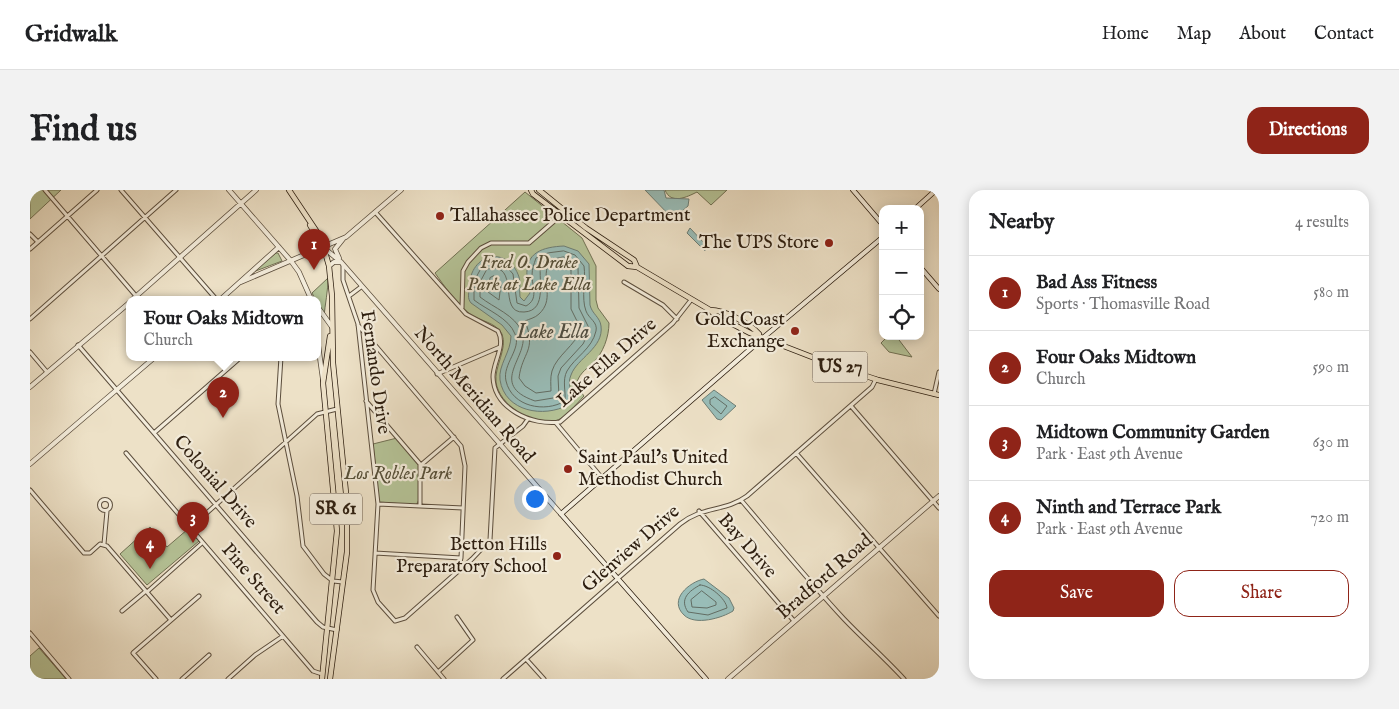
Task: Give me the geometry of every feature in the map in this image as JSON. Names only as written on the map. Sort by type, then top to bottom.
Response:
[{"type":"main road","name":"SR 61","points":[[289,190],[322,247],[329,266],[337,409],[348,527],[343,582],[330,679]]},
{"type":"main road","name":"US 27","points":[[531,190],[533,194],[560,216],[628,266],[637,268],[710,310],[718,310],[753,327],[761,336],[814,358],[876,379],[936,394]]},
{"type":"main road","name":"US 27","points":[[539,190],[566,212],[634,260],[637,268]]},
{"type":"main road","points":[[560,216],[566,212]]},
{"type":"main road","name":"SR 61","points":[[322,677],[337,531],[333,470],[323,383],[332,327]]},
{"type":"main road","points":[[333,470],[343,467]]},
{"type":"street","points":[[46,190],[133,296]]},
{"type":"street","points":[[30,249],[97,190]]},
{"type":"street","points":[[121,190],[213,296]]},
{"type":"street","points":[[30,319],[176,190]]},
{"type":"street","points":[[229,190],[299,272],[310,296]]},
{"type":"street","points":[[137,296],[256,190]]},
{"type":"street","points":[[342,264],[335,250],[346,237],[401,190]]},
{"type":"street","points":[[853,190],[879,220]]},
{"type":"street","points":[[919,205],[936,190]]},
{"type":"street","points":[[376,213],[462,309],[470,317],[496,329],[501,338],[500,347],[437,374]]},
{"type":"street","points":[[462,309],[463,271],[468,262],[481,248],[491,243],[529,243],[560,216]]},
{"type":"street","points":[[30,234],[38,242]]},
{"type":"street","points":[[241,282],[346,237]]},
{"type":"street","points":[[560,514],[761,336],[879,240]]},
{"type":"street","points":[[225,296],[279,247]]},
{"type":"street","name":"North Meridian Road","points":[[322,247],[342,264],[498,445],[706,679]]},
{"type":"street","points":[[329,266],[334,262],[342,264]]},
{"type":"street","name":"Fernando Drive","points":[[342,264],[343,280],[358,324],[378,504],[374,594],[390,618],[397,622],[458,571]]},
{"type":"street","points":[[924,272],[939,289]]},
{"type":"street","points":[[624,282],[663,305],[678,318]]},
{"type":"street","name":"Fernando Drive","points":[[349,296],[361,287]]},
{"type":"street","name":"Lake Ella Drive","points":[[500,347],[493,375],[497,394],[506,406],[528,419],[555,423],[566,418],[678,318],[691,300]]},
{"type":"street","points":[[30,387],[126,305]]},
{"type":"street","points":[[321,312],[332,327]]},
{"type":"street","points":[[358,324],[461,446],[464,458],[463,508],[461,558],[458,571]]},
{"type":"street","name":"Colonial Drive","points":[[78,345],[317,622],[327,628],[337,630]]},
{"type":"street","points":[[30,352],[47,372]]},
{"type":"street","points":[[30,464],[150,361]]},
{"type":"street","points":[[154,433],[236,361]]},
{"type":"street","points":[[281,361],[278,404],[300,514],[303,546],[324,574],[333,581],[343,582]]},
{"type":"street","points":[[320,361],[323,383]]},
{"type":"street","points":[[936,394],[939,372]]},
{"type":"street","name":"Glenview Drive","points":[[503,679],[680,524],[699,511],[741,500],[851,406],[872,387],[876,379]]},
{"type":"street","points":[[366,400],[421,465],[420,506]]},
{"type":"street","points":[[851,406],[939,508]]},
{"type":"street","points":[[190,528],[317,414],[337,409]]},
{"type":"street","points":[[458,571],[484,548],[490,538],[494,448],[523,426],[528,419]]},
{"type":"street","points":[[555,423],[602,478]]},
{"type":"street","points":[[421,465],[454,437]]},
{"type":"street","points":[[796,453],[939,616]]},
{"type":"street","name":"Pine Street","points":[[126,454],[313,671],[322,677]]},
{"type":"street","points":[[30,490],[84,553],[90,553],[100,544],[104,544]]},
{"type":"street","name":"Bradford Road","points":[[728,679],[939,496]]},
{"type":"street","points":[[741,500],[823,596],[858,633],[882,654],[904,679]]},
{"type":"street","points":[[378,504],[463,508]]},
{"type":"street","points":[[107,511],[104,544],[172,620]]},
{"type":"street","name":"Bay Drive","points":[[699,511],[794,622]]},
{"type":"street","points":[[122,611],[202,543]]},
{"type":"street","points":[[375,553],[461,558]]},
{"type":"street","points":[[156,679],[133,652],[200,596]]},
{"type":"street","points":[[438,672],[473,640],[457,617]]},
{"type":"street","points":[[30,634],[69,679]]},
{"type":"street","points":[[228,679],[255,655],[283,636]]},
{"type":"street","points":[[417,647],[444,679]]},
{"type":"street","points":[[182,679],[209,655]]},
{"type":"street","points":[[526,659],[544,679]]},
{"type":"green space","points":[[30,190],[61,190],[30,219]]},
{"type":"green space","points":[[665,190],[727,190],[711,205],[697,192],[684,198],[675,199],[668,195]]},
{"type":"green space","name":"Lake Ella","points":[[525,192],[582,238],[596,266],[596,300],[598,308],[609,323],[608,334],[602,350],[597,359],[582,373],[577,381],[576,385],[584,396],[567,414],[555,421],[546,422],[527,417],[518,412],[503,398],[496,382],[503,345],[502,334],[492,324],[465,310],[435,273]]},
{"type":"green space","points":[[278,253],[282,261],[253,272]]},
{"type":"green space","points":[[328,278],[324,316],[321,310],[321,296],[314,296],[312,293]]},
{"type":"green space","points":[[884,340],[899,340],[912,357],[889,352],[881,343]]},
{"type":"green space","name":"Los Robles Park","points":[[397,438],[419,465],[420,498],[416,505],[379,502],[373,444]]},
{"type":"green space","points":[[150,527],[167,547],[188,529],[199,541],[147,585],[120,554]]},
{"type":"green space","points":[[39,648],[66,679],[30,679],[30,656]]},
{"type":"water","points":[[645,190],[664,190],[666,198],[689,199],[688,206],[673,219]]},
{"type":"water","points":[[690,228],[705,244],[705,251],[687,233]]},
{"type":"water","name":"Lake Ella","points":[[564,246],[578,251],[589,264],[590,305],[600,323],[601,334],[594,347],[571,375],[569,383],[571,398],[568,405],[548,411],[537,411],[517,405],[503,391],[500,374],[511,336],[502,325],[471,303],[469,288],[471,276],[476,266],[483,260],[499,257],[507,260],[514,267],[520,282],[520,297],[524,301],[530,293],[527,269],[532,256],[549,248]]},
{"type":"water","points":[[714,390],[736,406],[721,420],[717,419],[702,400]]},
{"type":"water","points":[[704,579],[729,598],[734,608],[733,611],[709,620],[695,620],[684,615],[678,603],[682,592],[692,584]]},
{"type":"place","name":"Tallahassee Police Department","points":[[440,216]]},
{"type":"place","name":"The UPS Store","points":[[829,243]]},
{"type":"place","name":"Bad Ass Fitness","points":[[314,270]]},
{"type":"place","name":"Gold Coast Exchange","points":[[795,331]]},
{"type":"place","name":"Four Oaks Midtown","points":[[223,418]]},
{"type":"place","name":"Saint Paul's United Methodist Church","points":[[568,469]]},
{"type":"place","name":"Midtown Community Garden","points":[[193,543]]},
{"type":"place","name":"Betton Hills Preparatory School","points":[[557,556]]},
{"type":"place","name":"Ninth and Terrace Park","points":[[150,569]]},
{"type":"park label","name":"Fred O. Drake Park at Lake Ella","points":[[529,274]]}]
